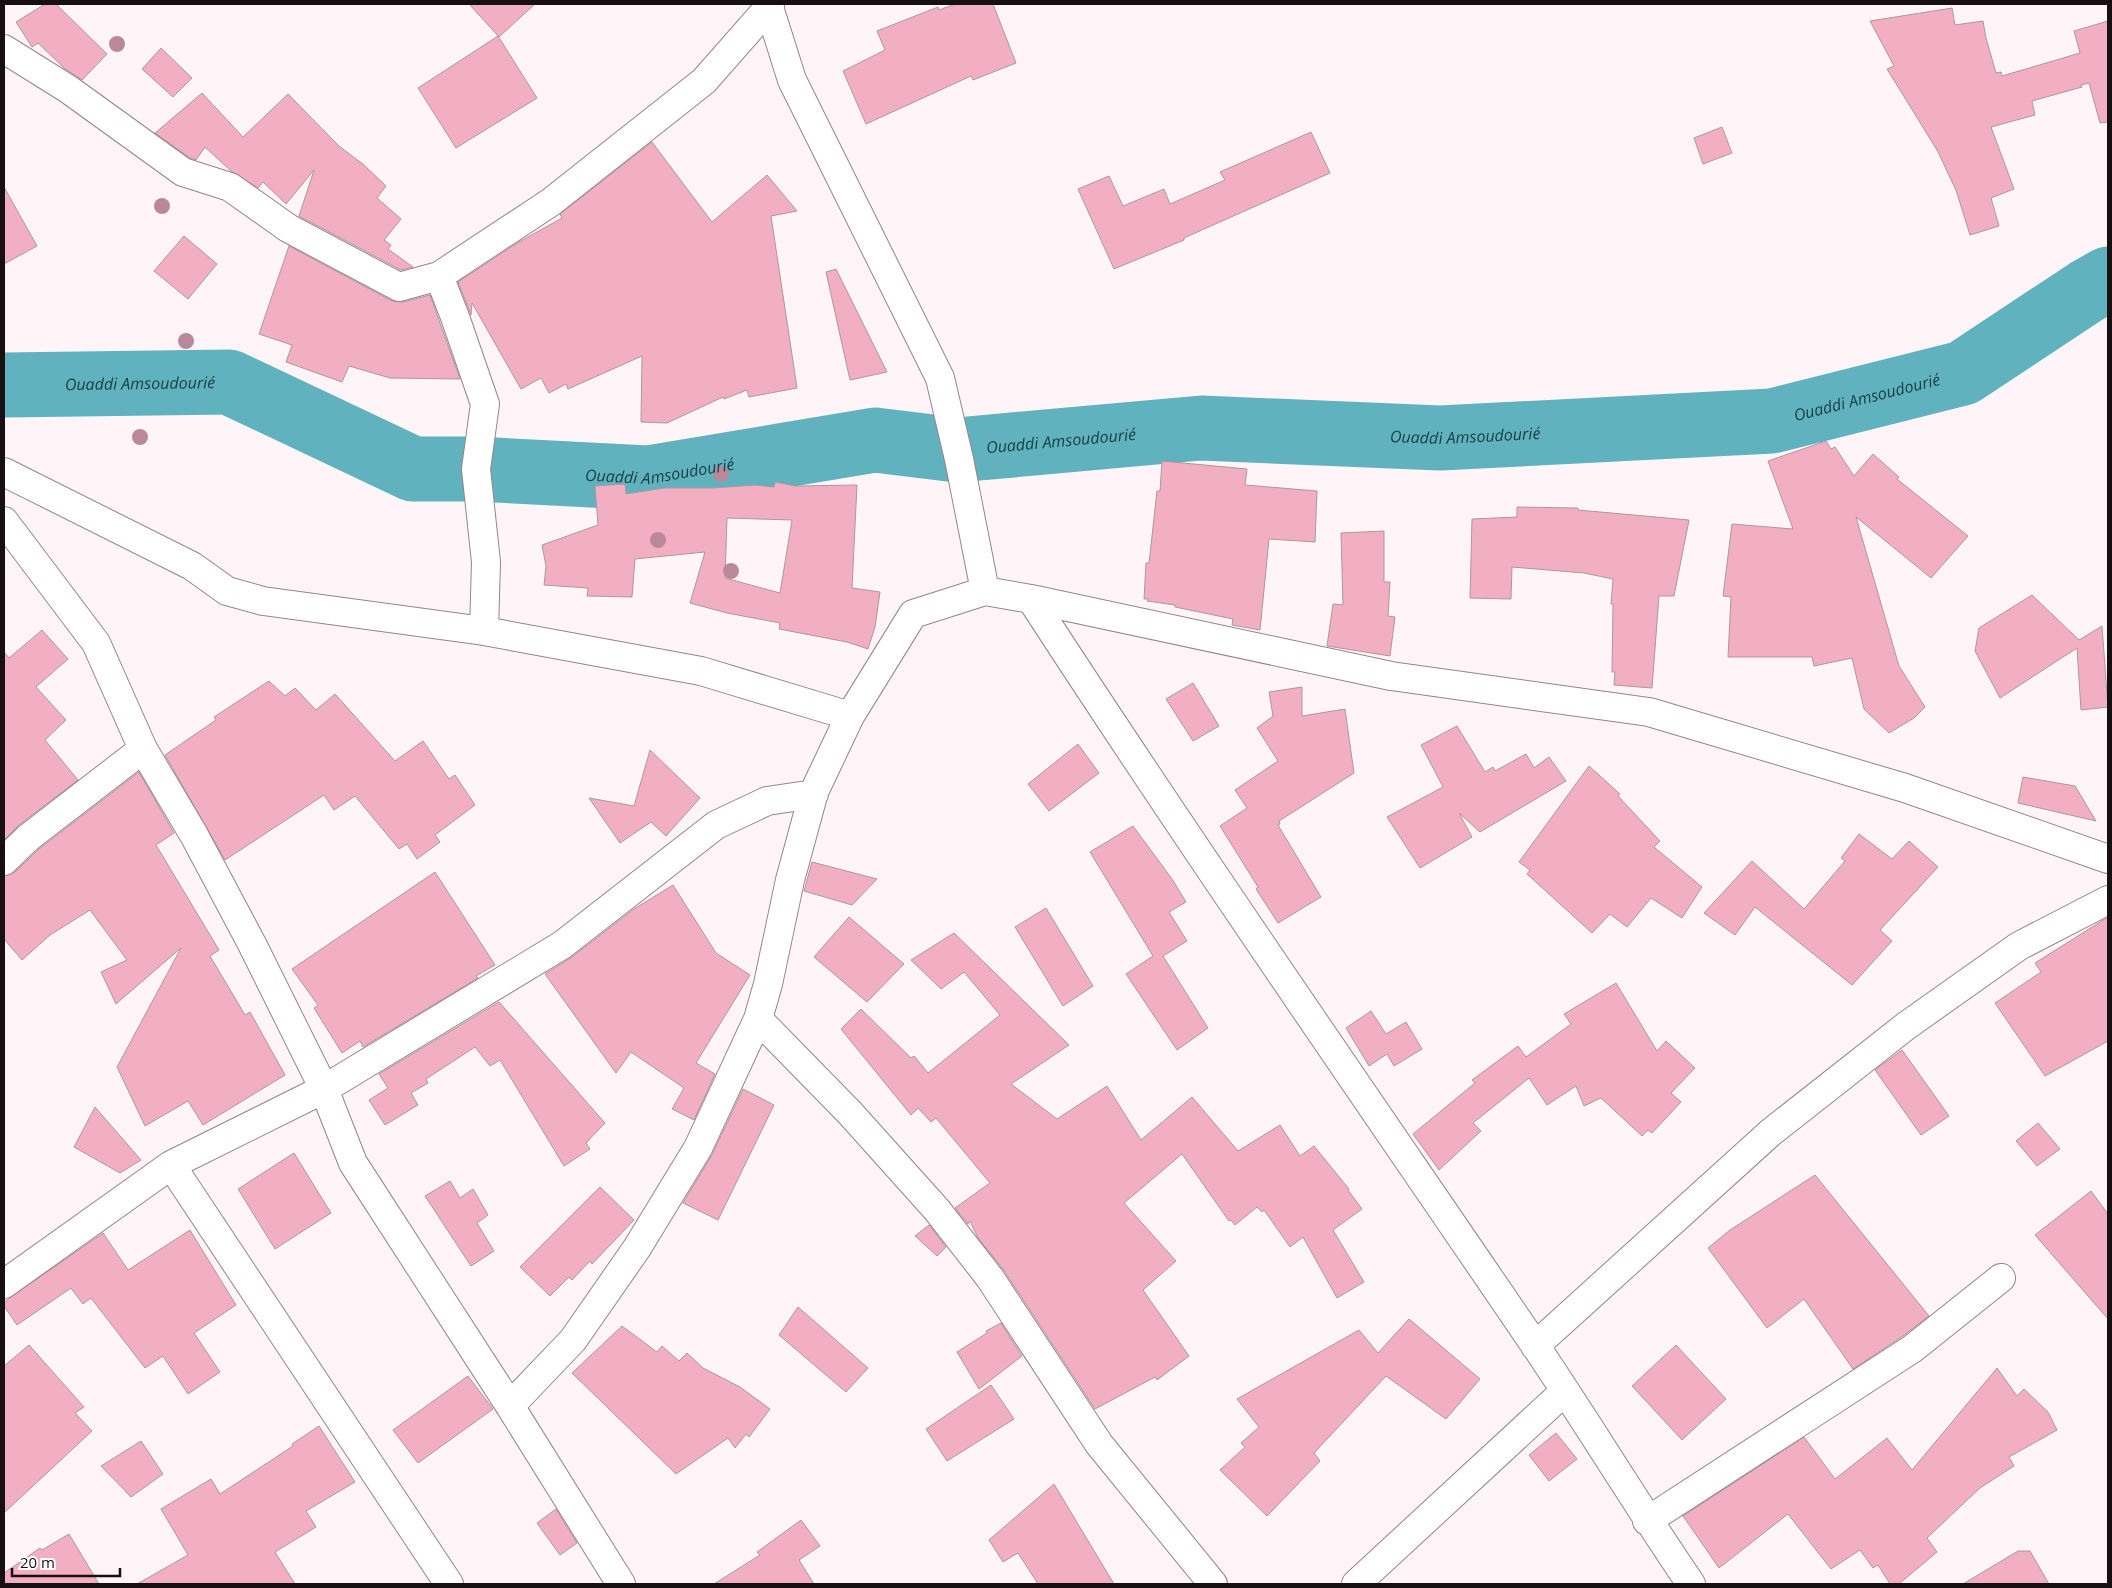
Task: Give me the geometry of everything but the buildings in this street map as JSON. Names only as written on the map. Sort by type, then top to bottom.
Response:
[{"type":"street","points":[[4,49],[68,89],[183,172],[230,187],[288,228],[398,287],[439,276],[551,202],[704,81],[769,5]]},
{"type":"street","points":[[769,5],[792,80],[940,378],[959,459],[985,591]]},
{"type":"street","points":[[439,276],[485,404],[476,469],[486,562],[484,631]]},
{"type":"street","points":[[4,472],[192,566],[227,591],[263,601],[484,631],[701,671],[850,716]]},
{"type":"street","points":[[4,521],[96,643],[143,749],[194,835],[324,1090],[353,1163],[510,1406],[621,1584]]},
{"type":"street","points":[[510,1406],[573,1340],[637,1248],[698,1148],[758,1019],[768,984],[790,880],[814,794],[850,716],[913,614],[985,591],[1031,599],[1390,676],[1649,712],[1905,788],[2108,860]]},
{"type":"street","points":[[1031,599],[1127,748],[1535,1346],[1647,1521],[1691,1584]]},
{"type":"street","points":[[4,860],[29,837],[143,749]]},
{"type":"street","points":[[4,1284],[171,1165],[324,1090],[562,945],[716,824],[766,801],[814,794]]},
{"type":"street","points":[[1535,1346],[1770,1133],[1906,1026],[2020,946],[2108,900]]},
{"type":"street","points":[[758,1019],[850,1113],[937,1210],[990,1278],[1099,1444],[1213,1584]]},
{"type":"street","points":[[171,1165],[449,1584]]},
{"type":"street","points":[[1647,1521],[1912,1349],[2001,1278]]},
{"type":"street","points":[[1356,1584],[1565,1391]]},
{"type":"waterway","name":"Ouaddi Amsoudourié","points":[[4,385],[229,382],[413,469],[476,469],[648,478],[875,440],[957,450],[1201,428],[1440,438],[1772,421],[1963,373],[2108,279]]}]
